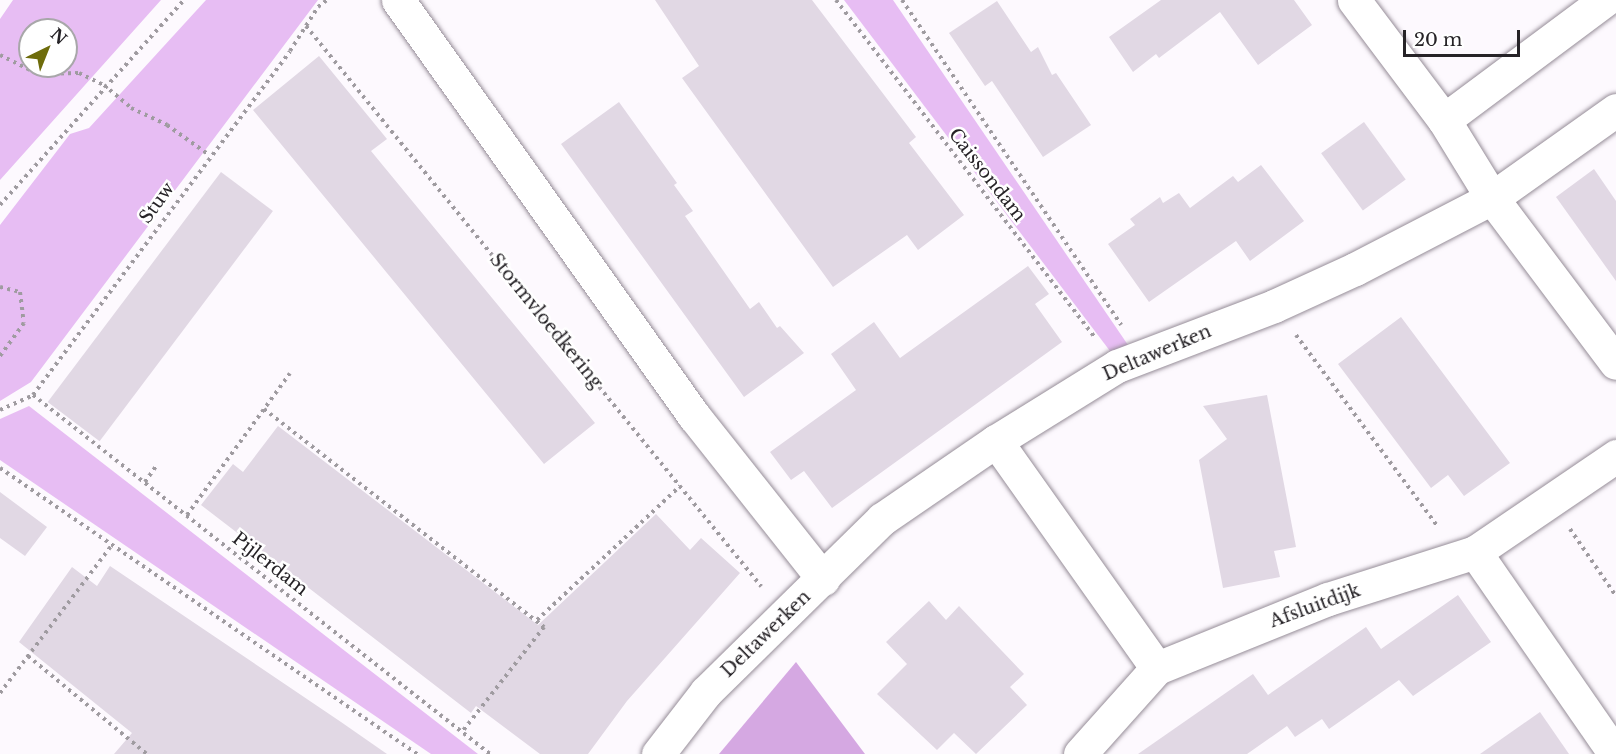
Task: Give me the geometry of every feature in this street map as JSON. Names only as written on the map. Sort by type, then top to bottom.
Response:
[{"type":"street","points":[[398,0],[694,416],[823,579]]},
{"type":"street","points":[[1354,0],[1444,120],[1492,198],[1616,363]]},
{"type":"street","points":[[1444,120],[1605,0]]},
{"type":"street","name":"Deltawerken","points":[[658,754],[706,692],[882,519],[996,441],[1129,361],[1274,306],[1355,269],[1492,198],[1616,110]]},
{"type":"street","points":[[996,441],[1156,668]]},
{"type":"street","name":"Afsluitdijk","points":[[1080,754],[1156,668],[1328,599],[1468,555],[1551,502],[1616,456]]},
{"type":"street","points":[[1468,555],[1615,754]]},
{"type":"path","points":[[0,205],[104,85],[184,0]]},
{"type":"path","name":"Stuw","points":[[0,410],[33,395],[209,155],[327,0]]},
{"type":"path","name":"Caissondam","points":[[836,0],[1129,361]]},
{"type":"path","name":"Caissondam","points":[[902,0],[1129,361]]},
{"type":"path","name":"Stormvloedkering","points":[[306,26],[785,615]]},
{"type":"path","points":[[0,55],[38,74],[79,73],[104,85],[131,108],[167,125],[209,155]]},
{"type":"path","points":[[0,287],[20,292],[24,323],[0,356]]},
{"type":"path","points":[[1274,306],[1468,555]]},
{"type":"path","points":[[187,515],[290,373]]},
{"type":"path","name":"Pijlerdam","points":[[33,395],[490,754]]},
{"type":"path","points":[[264,409],[544,627],[462,732]]},
{"type":"path","points":[[145,482],[156,466]]},
{"type":"path","points":[[0,468],[417,754]]},
{"type":"path","points":[[537,620],[680,486]]},
{"type":"path","points":[[1551,502],[1616,596]]},
{"type":"path","points":[[0,693],[112,545]]},
{"type":"path","points":[[28,656],[147,754]]},
{"type":"shaded area","points":[[13,0],[161,0],[0,180],[0,19]]},
{"type":"shaded area","points":[[206,0],[318,0],[31,382],[0,401],[0,225],[70,134],[89,128]]},
{"type":"shaded area","points":[[844,0],[893,0],[1128,345],[1113,355]]},
{"type":"shaded area","points":[[29,406],[478,754],[431,754],[0,460],[0,419]]},
{"type":"shaded area","points":[[796,662],[865,754],[719,754]]},
{"type":"building","points":[[655,0],[812,0],[916,137],[909,143],[964,215],[918,250],[907,235],[833,287],[682,78],[699,66]]},
{"type":"building","points":[[1161,0],[1294,0],[1312,25],[1258,65],[1220,12],[1159,58],[1156,54],[1133,72],[1109,37]]},
{"type":"building","points":[[997,1],[1031,52],[1038,47],[1052,75],[1056,73],[1091,125],[1043,157],[992,81],[985,86],[949,33]]},
{"type":"building","points":[[319,56],[387,139],[371,151],[595,423],[544,464],[253,110]]},
{"type":"building","points":[[619,102],[677,183],[674,185],[693,211],[685,216],[750,309],[759,302],[777,328],[780,326],[804,353],[744,397],[561,144]]},
{"type":"building","points":[[1364,122],[1406,179],[1363,211],[1321,153]]},
{"type":"building","points":[[1261,165],[1304,221],[1250,261],[1236,241],[1149,302],[1108,244],[1135,225],[1130,219],[1160,197],[1163,203],[1179,193],[1190,208],[1233,176],[1238,182]]},
{"type":"building","points":[[1594,169],[1616,201],[1616,281],[1556,197]]},
{"type":"building","points":[[221,172],[273,211],[100,441],[48,402]]},
{"type":"building","points":[[1028,266],[1049,294],[1035,304],[1062,342],[832,508],[804,471],[791,480],[770,452],[856,390],[831,354],[874,322],[900,358]]},
{"type":"building","points":[[1401,317],[1510,463],[1464,496],[1448,475],[1431,488],[1338,364]]},
{"type":"building","points":[[1267,395],[1296,547],[1274,551],[1280,577],[1223,588],[1199,460],[1227,439],[1203,406]]},
{"type":"building","points":[[278,426],[538,625],[656,514],[690,550],[701,538],[740,573],[627,701],[588,754],[540,754],[476,706],[471,713],[201,505],[233,464],[243,472]]},
{"type":"building","points":[[0,492],[47,527],[25,556],[0,538]]},
{"type":"building","points":[[110,566],[387,754],[114,754],[132,733],[19,642],[72,567],[97,586]]},
{"type":"building","points":[[1458,595],[1491,642],[1413,696],[1399,680],[1329,729],[1322,719],[1295,737],[1287,726],[1247,754],[1138,754],[1253,674],[1268,695],[1366,627],[1381,649]]},
{"type":"building","points":[[929,601],[946,620],[959,606],[1024,674],[1010,687],[1027,705],[976,754],[954,733],[937,750],[877,694],[907,664],[886,642]]},
{"type":"building","points":[[1540,712],[1569,754],[1480,754]]}]
